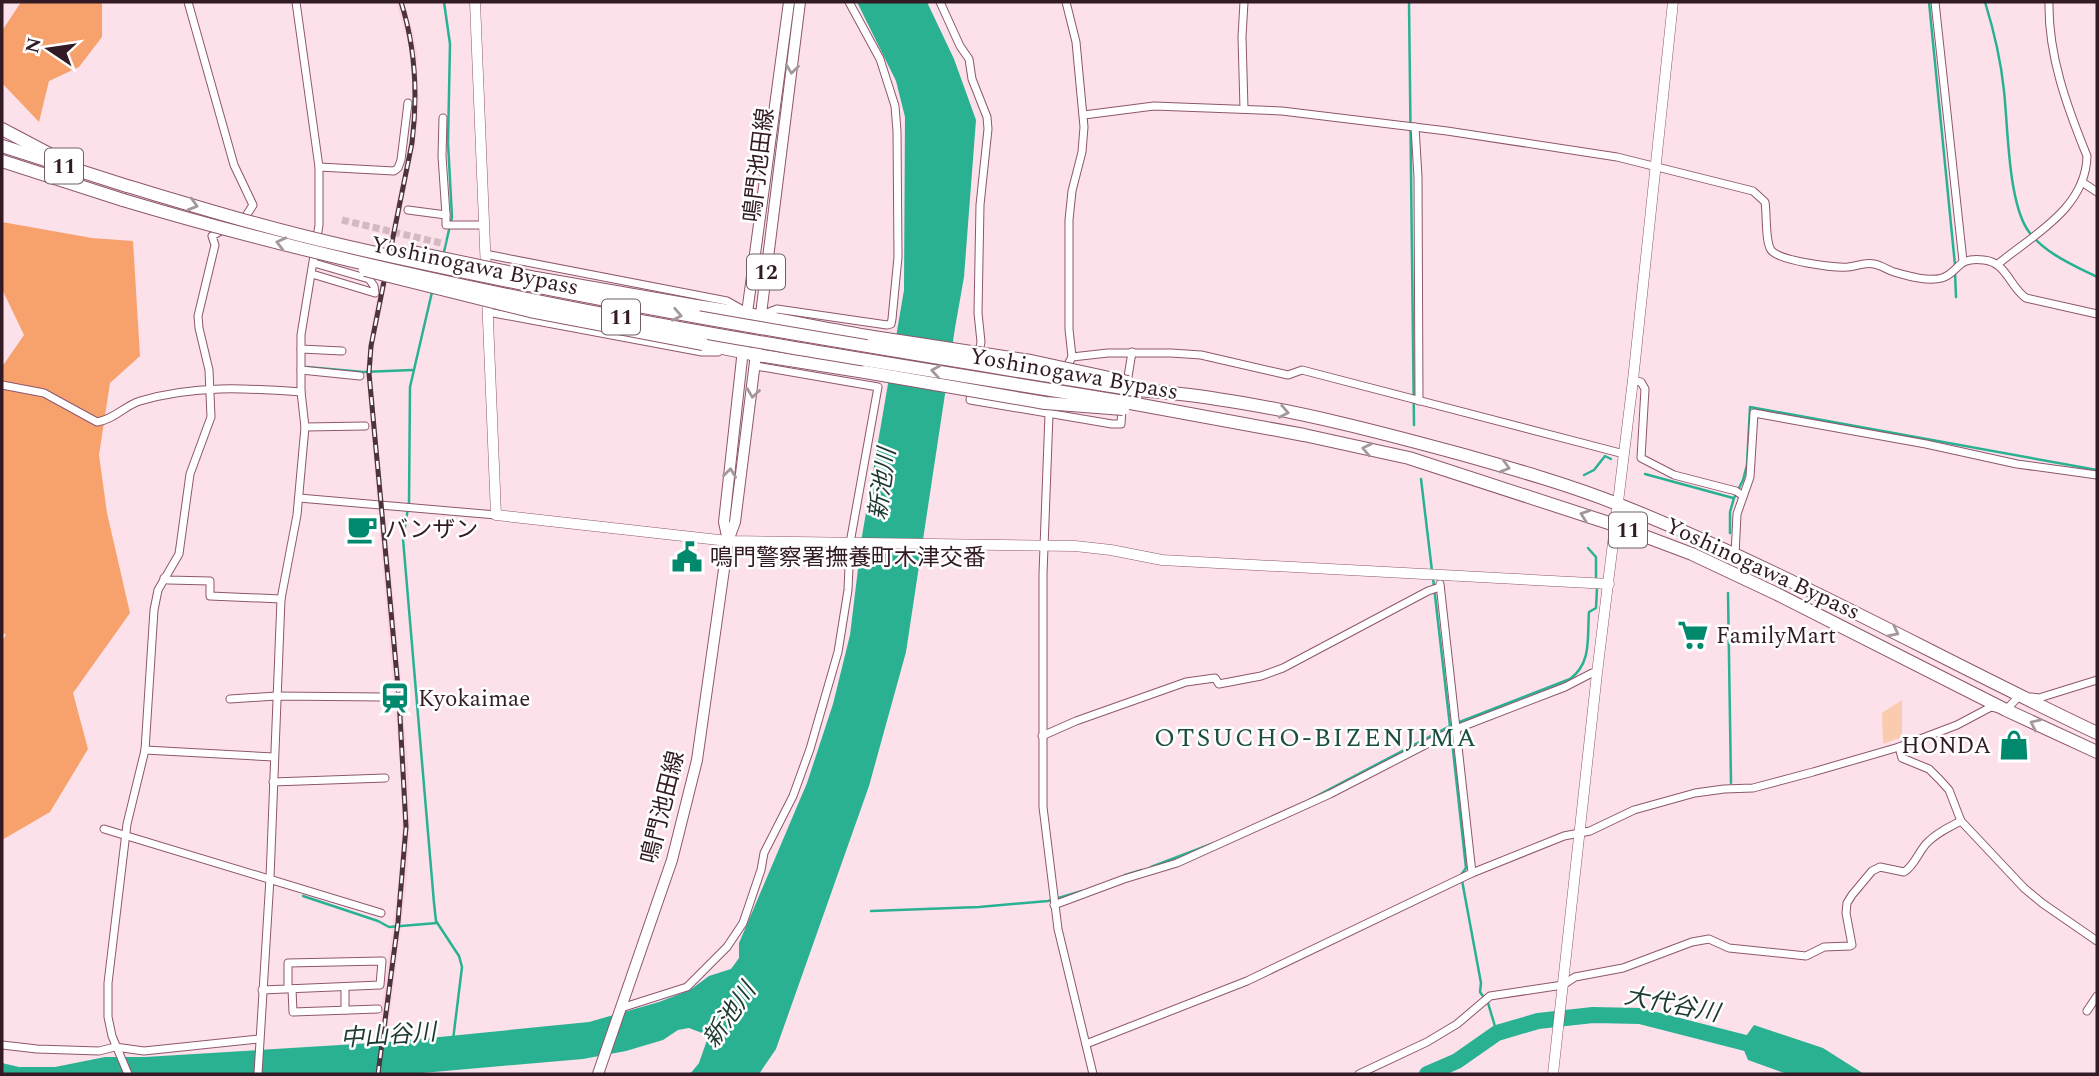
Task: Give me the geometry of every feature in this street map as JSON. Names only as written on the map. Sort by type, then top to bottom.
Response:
[{"type":"highway","points":[[2,129],[89,174]]},
{"type":"highway","name":"Yoshinogawa Bypass","points":[[2,146],[338,251]]},
{"type":"highway","name":"Yoshinogawa Bypass","points":[[2,161],[198,223],[338,251],[595,312],[718,335],[1127,396],[1217,399],[1394,436],[1522,472],[1618,504],[1785,577],[2018,696],[2097,733]]},
{"type":"highway","points":[[338,251],[376,245],[536,278],[761,315],[873,337],[1031,361],[1127,396]]},
{"type":"highway","points":[[338,251],[359,268],[383,276],[530,311],[744,352],[757,360]]},
{"type":"highway","name":"11","points":[[757,360],[865,372],[1045,403],[1127,396]]},
{"type":"highway","name":"Yoshinogawa Bypass","points":[[1127,396],[1163,409],[1409,458],[1615,525],[1692,554],[1768,589],[2006,710],[2097,752]]},
{"type":"main road","name":"鳴門池田線","points":[[728,541],[724,522],[747,313],[789,2]]},
{"type":"main road","name":"鳴門池田線","points":[[598,1074],[673,860],[697,760],[728,541],[735,522],[800,2]]},
{"type":"street","points":[[128,1074],[117,1050],[108,1017],[108,983],[126,834],[145,750],[154,610],[158,590],[179,554],[190,474],[211,417],[210,388],[198,316],[215,245],[212,236],[246,216],[253,205],[234,165],[188,2]]},
{"type":"street","points":[[258,1074],[270,878],[281,599],[299,498],[305,427],[301,391],[301,349],[306,297],[319,225],[318,167],[296,2]]},
{"type":"street","points":[[475,2],[496,515]]},
{"type":"street","points":[[761,315],[777,309],[891,324],[898,257],[895,106],[880,59],[849,2]]},
{"type":"street","points":[[940,2],[960,46],[970,59],[972,79],[987,117],[988,130],[980,205],[978,313],[981,342],[970,400],[1121,424],[1120,416],[1132,352]]},
{"type":"street","points":[[1066,2],[1076,42],[1084,139],[1072,191],[1069,220],[1069,329],[1072,357],[1058,386],[1049,414],[1043,807],[1054,905],[1093,1074]]},
{"type":"street","points":[[1244,2],[1244,109]]},
{"type":"street","points":[[1553,1074],[1597,673],[1633,380],[1672,2]]},
{"type":"street","points":[[1935,2],[1963,261]]},
{"type":"street","points":[[1998,264],[2066,211],[2087,168],[2087,156],[2057,72],[2049,25],[2049,2]]},
{"type":"street","points":[[318,167],[394,172],[401,160],[408,103]]},
{"type":"street","points":[[1084,115],[1154,106],[1244,109],[1415,127],[1617,157],[1753,191],[1765,202],[1769,244],[1772,251],[1779,256],[1828,267],[1875,264],[1893,272],[1927,279],[1944,277],[1963,261],[1984,260],[1998,264],[2018,292],[2026,298],[2097,314]]},
{"type":"street","points":[[443,118],[446,225],[483,225]]},
{"type":"street","points":[[1415,127],[1418,177],[1419,401]]},
{"type":"street","points":[[2082,182],[2097,192]]},
{"type":"street","points":[[408,210],[446,215]]},
{"type":"street","points":[[485,254],[727,301],[747,313]]},
{"type":"street","points":[[312,274],[375,293],[369,279],[314,264]]},
{"type":"street","points":[[488,312],[702,352],[744,352]]},
{"type":"street","points":[[301,349],[342,351]]},
{"type":"street","points":[[1072,357],[1132,352],[1201,355],[1288,375],[1302,370],[1624,454]]},
{"type":"street","points":[[620,1010],[687,987],[727,947],[743,923],[764,853],[793,796],[806,761],[838,652],[878,387],[757,360]]},
{"type":"street","points":[[301,370],[360,376]]},
{"type":"street","points":[[1633,380],[1641,382],[1645,389],[1641,458],[1674,475],[1740,494]]},
{"type":"street","points":[[2,385],[44,393],[97,422],[119,415],[137,402],[194,389],[301,391]]},
{"type":"street","points":[[1735,555],[1740,494],[1750,477],[1754,413],[1926,444],[2017,464],[2097,475]]},
{"type":"street","points":[[305,427],[365,426]]},
{"type":"street","points":[[299,498],[496,515],[728,541],[1075,546],[1162,560],[1609,584]]},
{"type":"street","points":[[1440,576],[1472,873]]},
{"type":"street","points":[[164,578],[210,581],[210,596],[281,599]]},
{"type":"street","points":[[1042,736],[1076,721],[1186,682],[1215,678],[1219,684],[1261,676],[1283,668],[1440,587]]},
{"type":"street","points":[[1054,905],[1177,863],[1330,794],[1456,729],[1597,673]]},
{"type":"street","points":[[1086,1044],[1247,981],[1472,873],[1564,836],[1579,834],[1634,810],[1682,796],[1724,789],[1753,788],[1899,747],[1956,725],[1991,707],[2006,710],[2018,696],[2039,698],[2097,680]]},
{"type":"street","points":[[230,699],[276,696],[383,697]]},
{"type":"street","points":[[1899,747],[1902,758],[1929,769],[1949,790],[1961,821],[2024,888],[2097,941]]},
{"type":"street","points":[[145,750],[274,757]]},
{"type":"street","points":[[273,782],[385,778]]},
{"type":"street","points":[[1359,1074],[1427,1042],[1457,1024],[1490,996],[1562,990],[1575,977],[1623,968],[1692,942],[1709,939],[1729,948],[1806,956],[1824,947],[1850,946],[1852,944],[1846,913],[1847,903],[1872,871],[1880,867],[1904,872],[1910,869],[1917,853],[1928,841],[1961,821]]},
{"type":"street","points":[[104,829],[382,913]]},
{"type":"street","points":[[262,990],[290,989],[345,987],[380,985],[382,961],[288,964],[290,989],[293,1012],[378,1009]]},
{"type":"street","points":[[345,987],[345,1010]]},
{"type":"street","points":[[2087,1012],[2097,996]]},
{"type":"street","points":[[2,1045],[37,1049],[144,1051],[259,1042]]},
{"type":"shaded area","points":[[21,2],[102,2],[102,37],[79,67],[49,81],[39,122],[2,83],[2,31]]},
{"type":"shaded area","points":[[396,2],[404,2],[413,32],[417,53],[419,111],[371,373],[397,632],[409,777],[410,828],[407,879],[388,1030],[379,1030],[399,878],[402,826],[401,778],[366,373],[372,321],[409,143],[413,111],[411,54]]},
{"type":"shaded area","points":[[2,222],[92,238],[133,241],[140,356],[110,383],[99,455],[107,513],[130,613],[73,693],[88,749],[50,812],[2,840],[2,641],[6,635],[2,632],[2,363],[4,364],[24,335],[2,289]]},
{"type":"shaded area","points":[[1902,700],[1902,737],[1883,744],[1882,713]]},
{"type":"water","name":"新池川","points":[[857,2],[927,2],[954,59],[976,120],[964,277],[906,652],[869,786],[776,1049],[759,1074],[690,1074],[699,1063],[707,1040],[702,1033],[689,1028],[678,1030],[663,1040],[626,1051],[583,1059],[411,1074],[2,1074],[2,1063],[19,1067],[55,1067],[105,1057],[145,1057],[389,1042],[589,1022],[659,1002],[690,990],[709,976],[731,969],[739,958],[739,943],[807,783],[833,704],[850,635],[862,536],[904,290],[905,117],[896,81]]},
{"type":"water","points":[[1754,1025],[1823,1048],[1864,1074],[1787,1074],[1748,1060],[1741,1043]]},
{"type":"waterway","points":[[443,256],[452,217],[448,143],[450,44],[444,2]]},
{"type":"waterway","points":[[1409,2],[1414,425]]},
{"type":"waterway","points":[[1929,2],[1955,265]]},
{"type":"waterway","points":[[1985,2],[2001,69],[2012,182],[2021,216],[2027,229],[2041,245],[2097,277]]},
{"type":"waterway","points":[[1955,272],[1956,297]]},
{"type":"waterway","points":[[432,292],[410,387],[409,502],[403,539],[436,921],[459,956],[462,967],[453,1040]]},
{"type":"waterway","points":[[307,367],[363,372],[412,370]]},
{"type":"waterway","points":[[1730,533],[1730,512],[1747,465],[1750,407],[2097,470]]},
{"type":"waterway","points":[[1584,475],[1594,470],[1605,456],[1611,459]]},
{"type":"waterway","points":[[1645,474],[1733,498]]},
{"type":"waterway","points":[[1421,479],[1432,571]]},
{"type":"waterway","points":[[1588,548],[1596,557],[1596,581]]},
{"type":"waterway","points":[[1309,800],[1450,726],[1433,578]]},
{"type":"waterway","points":[[1457,723],[1570,679],[1577,673],[1585,658],[1589,612],[1596,608],[1597,588]]},
{"type":"waterway","points":[[1728,593],[1731,783]]},
{"type":"waterway","points":[[1451,732],[1466,868],[1461,875],[1481,983],[1480,992],[1488,1003],[1497,1033]]},
{"type":"waterway","points":[[1151,867],[1214,843]]},
{"type":"waterway","points":[[1125,875],[1142,870]]},
{"type":"waterway","points":[[871,911],[1048,901],[1082,891]]},
{"type":"waterway","points":[[303,896],[389,927],[437,923]]},
{"type":"waterway","name":"大代谷川","points":[[1427,1074],[1457,1061],[1497,1033],[1538,1021],[1593,1015],[1640,1016],[1761,1047]]},
{"type":"tunnel","points":[[342,220],[445,244]]},
{"type":"railway","points":[[378,1074],[398,922],[406,827],[399,698],[369,373],[371,346],[414,125],[413,54],[401,2]]},
{"type":"place","name":"バンザン","points":[[362,529]]},
{"type":"place","name":"鳴門警察署撫養町木津交番","points":[[687,557]]},
{"type":"place","name":"FamilyMart","points":[[1693,635]]},
{"type":"place","name":"Kyokaimae","points":[[395,698]]},
{"type":"place","name":"HONDA","points":[[2014,745]]},
{"type":"district","name":"OTSUCHO-BIZENJIMA","points":[[1316,737]]},
{"type":"water label","name":"中山谷川","points":[[388,1035]]}]
